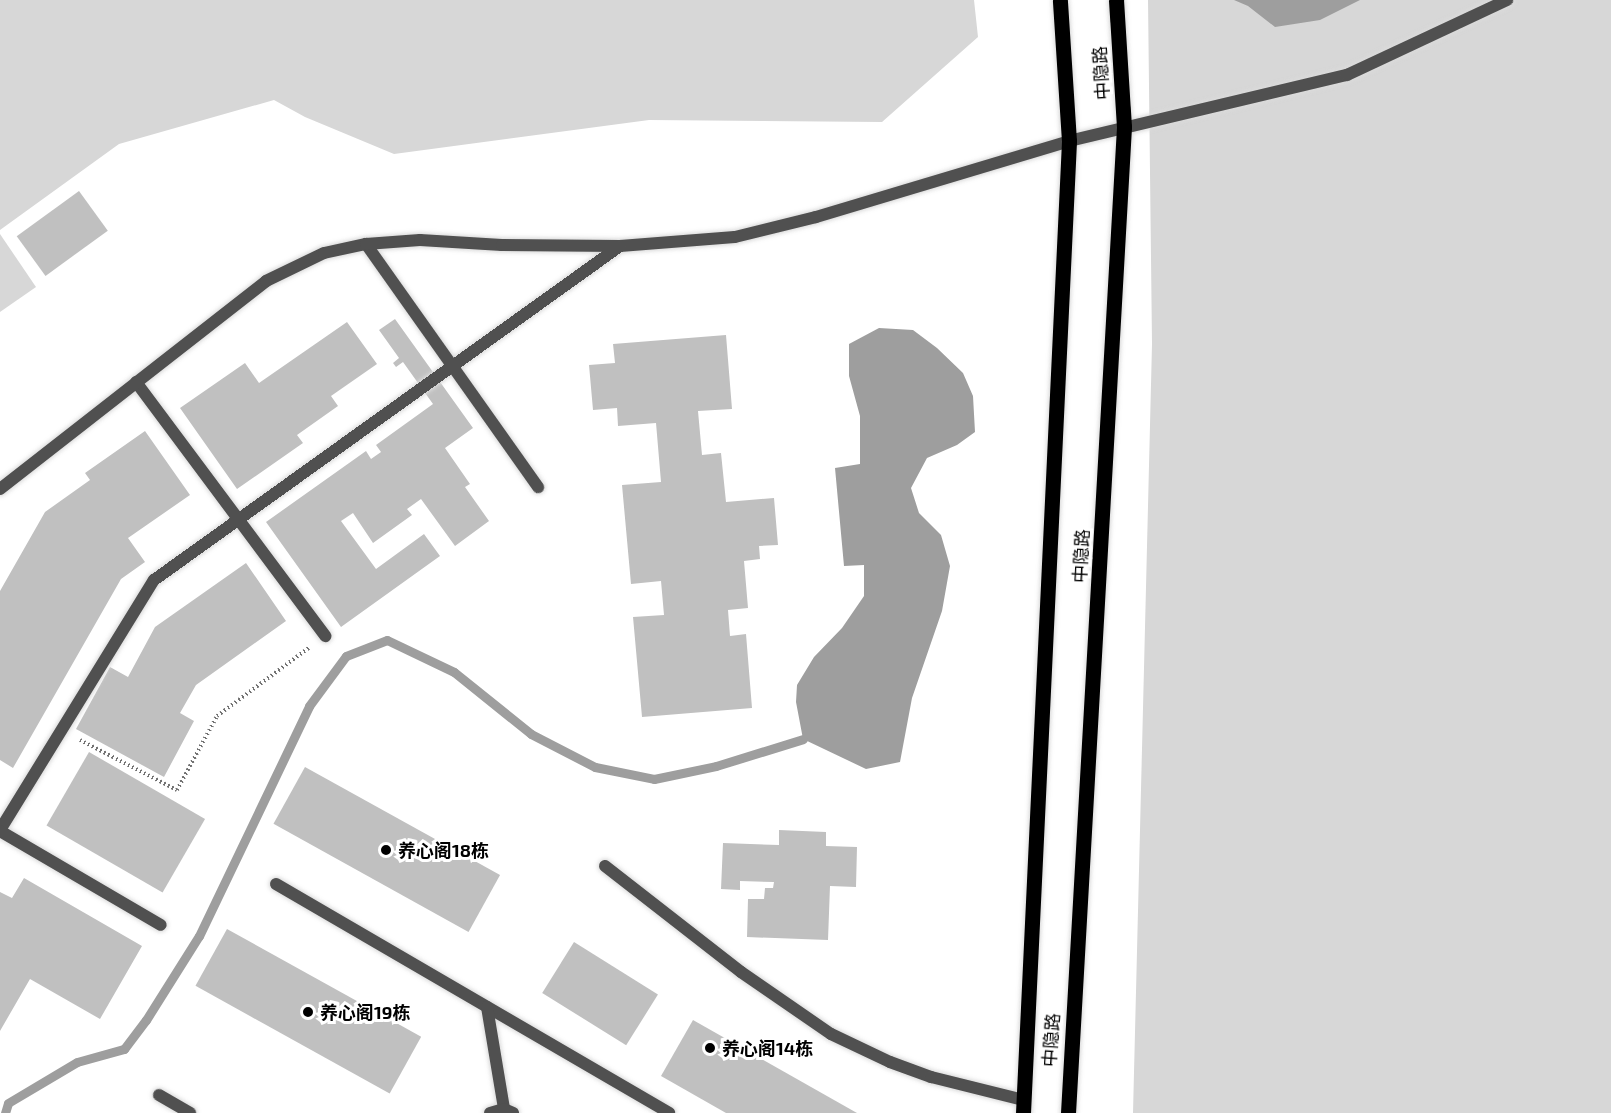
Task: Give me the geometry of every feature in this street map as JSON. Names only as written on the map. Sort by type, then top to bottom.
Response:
[{"type":"main road","name":"中隐路","points":[[1023,1106],[1069,141],[1060,0]]},
{"type":"main road","name":"中隐路","points":[[1068,1113],[1124,128],[1116,0]]},
{"type":"street","points":[[0,489],[266,280],[324,253],[366,244],[420,240],[502,245],[620,246],[735,237],[816,217],[1069,141],[1347,75],[1507,0]]},
{"type":"street","points":[[366,244],[538,487]]},
{"type":"street","points":[[161,926],[0,831],[154,580],[620,246]]},
{"type":"street","points":[[136,382],[325,636]]},
{"type":"street","points":[[605,866],[741,972],[831,1034],[890,1062],[930,1077],[1023,1106]]},
{"type":"street","points":[[276,884],[669,1113]]},
{"type":"street","points":[[487,1007],[508,1111],[490,1113]]},
{"type":"street","points":[[159,1095],[190,1113]]},
{"type":"path","points":[[61,730],[177,789],[217,716],[325,636]]},
{"type":"shaded area","points":[[0,0],[974,0],[978,37],[882,122],[649,120],[394,154],[305,117],[274,100],[119,144],[0,230]]},
{"type":"shaded area","points":[[1148,0],[1611,0],[1611,1113],[1133,1113],[1152,344]]},
{"type":"shaded area","points":[[1234,0],[1360,0],[1320,20],[1275,27],[1248,6]]},
{"type":"shaded area","points":[[0,234],[36,287],[0,312]]},
{"type":"shaded area","points":[[879,328],[913,330],[937,348],[963,373],[973,396],[975,432],[957,445],[927,458],[911,488],[919,513],[941,535],[950,566],[942,611],[912,698],[900,762],[866,769],[803,739],[796,702],[797,685],[814,657],[842,628],[864,596],[864,565],[844,566],[835,468],[860,464],[860,416],[849,376],[849,344]]},
{"type":"building","points":[[79,191],[108,231],[46,276],[17,236]]},
{"type":"building","points":[[395,319],[473,428],[445,448],[470,484],[465,487],[489,521],[455,546],[421,499],[407,509],[412,515],[373,543],[353,513],[341,521],[376,569],[424,534],[440,556],[341,627],[266,522],[366,451],[371,459],[381,452],[376,445],[433,404],[403,362],[396,367],[393,363],[399,358],[379,330]]},
{"type":"building","points":[[347,322],[377,364],[331,396],[338,406],[297,435],[303,443],[237,489],[180,408],[245,363],[259,383]]},
{"type":"building","points":[[726,335],[732,409],[698,411],[702,455],[721,453],[726,502],[774,498],[778,545],[759,546],[760,559],[744,561],[748,608],[728,610],[730,636],[746,634],[752,708],[642,717],[633,617],[664,615],[661,581],[631,584],[622,485],[661,482],[656,423],[618,426],[617,408],[593,410],[589,365],[615,363],[613,344]]},
{"type":"building","points":[[145,431],[190,495],[128,538],[145,562],[121,579],[13,768],[0,760],[0,591],[45,512],[90,480],[85,473]]},
{"type":"building","points":[[246,563],[286,621],[196,685],[180,713],[194,721],[164,777],[76,729],[110,667],[128,677],[155,627]]},
{"type":"building","points":[[89,752],[205,819],[163,893],[46,826]]},
{"type":"building","name":"养心阁18栋","points":[[305,767],[500,875],[469,932],[273,824]]},
{"type":"building","points":[[779,830],[826,832],[826,846],[857,847],[856,887],[830,886],[828,940],[747,937],[748,899],[764,899],[765,888],[773,888],[774,882],[740,881],[740,890],[721,889],[723,843],[779,845]]},
{"type":"building","points":[[24,878],[142,946],[100,1019],[30,979],[0,1031],[0,892],[12,898]]},
{"type":"building","name":"养心阁19栋","points":[[227,929],[421,1037],[390,1093],[195,986]]},
{"type":"building","points":[[574,942],[658,994],[626,1045],[542,993]]},
{"type":"building","name":"养心阁14栋","points":[[693,1020],[857,1113],[726,1113],[661,1076]]},
{"type":"waterway","points":[[5,1113],[8,1103],[77,1062],[124,1049],[146,1020],[199,936],[309,706],[346,656],[387,640],[454,672],[531,734],[595,767],[654,779],[716,766],[803,739]]},
{"type":"place","name":"养心阁18栋","points":[[386,850]]},
{"type":"place","name":"养心阁19栋","points":[[308,1012]]},
{"type":"place","name":"养心阁14栋","points":[[710,1048]]}]
